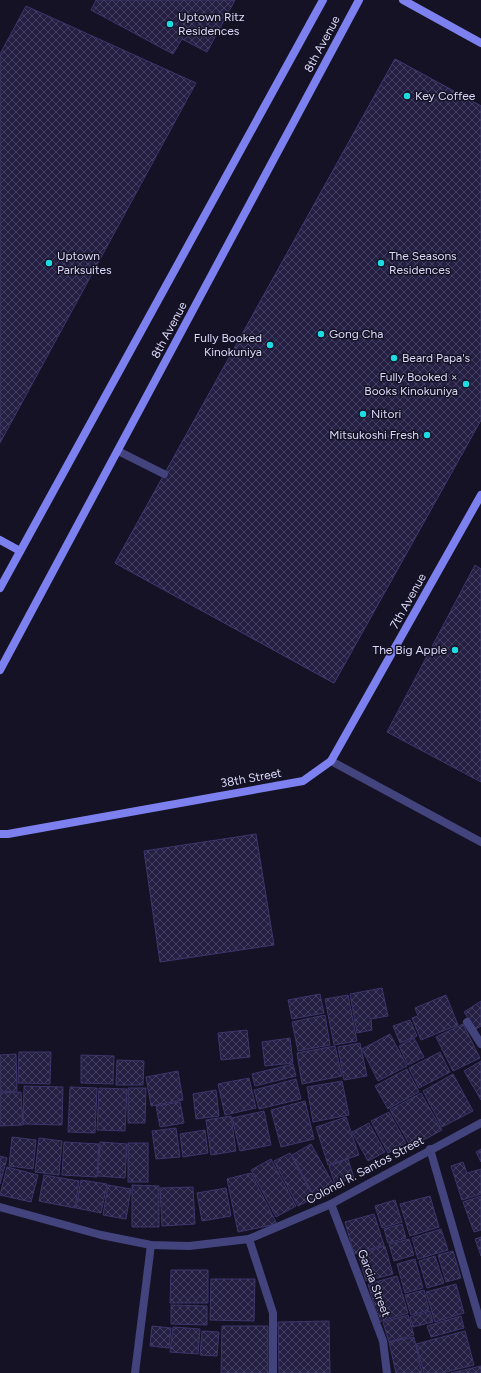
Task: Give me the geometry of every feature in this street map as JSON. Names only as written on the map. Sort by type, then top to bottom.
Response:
[{"type":"street","name":"8th Avenue","points":[[0,588],[323,0]]},
{"type":"street","name":"8th Avenue","points":[[0,670],[55,570],[359,0]]},
{"type":"street","points":[[403,0],[481,44]]},
{"type":"street","points":[[118,451],[164,474]]},
{"type":"street","name":"7th Avenue","points":[[331,760],[481,495]]},
{"type":"street","points":[[0,540],[20,551]]},
{"type":"street","points":[[331,760],[481,842]]},
{"type":"street","name":"38th Street","points":[[0,834],[8,834],[303,781],[331,760]]},
{"type":"street","points":[[467,1022],[481,1044]]},
{"type":"street","name":"Colonel R. Santos Street","points":[[0,1207],[101,1235],[151,1245],[189,1246],[249,1239],[331,1204],[430,1149],[481,1123]]},
{"type":"street","points":[[430,1149],[481,1325]]},
{"type":"street","name":"Garcia Street","points":[[331,1204],[383,1341],[388,1373]]},
{"type":"street","points":[[249,1239],[273,1313],[273,1373]]},
{"type":"street","points":[[135,1373],[151,1245]]},
{"type":"building","name":"Uptown Ritz Residences","points":[[96,0],[235,0],[207,52],[182,39],[173,54],[91,10]]},
{"type":"building","name":"Uptown Parksuites","points":[[26,6],[196,83],[0,443],[0,54]]},
{"type":"building","name":"The Seasons Residences","points":[[395,59],[481,106],[481,420],[334,683],[115,563]]},
{"type":"building","name":"The Seasons Residences","points":[[395,59],[481,106],[481,420],[334,683],[115,563]]},
{"type":"building","name":"The Big Apple","points":[[475,565],[481,569],[481,782],[387,732]]},
{"type":"building","points":[[256,834],[274,945],[160,962],[144,851]]},
{"type":"building","points":[[382,988],[388,1016],[371,1019],[372,1030],[357,1033],[350,994]]},
{"type":"building","points":[[320,994],[324,1013],[292,1019],[288,1000]]},
{"type":"building","points":[[348,995],[357,1041],[334,1045],[325,999]]},
{"type":"building","points":[[446,995],[458,1025],[421,1040],[412,1018],[418,1016],[415,1008]]},
{"type":"building","points":[[481,1001],[481,1026],[476,1029],[464,1012]]},
{"type":"building","points":[[325,1015],[330,1045],[298,1051],[292,1022]]},
{"type":"building","points":[[410,1020],[417,1036],[400,1043],[393,1026]]},
{"type":"building","points":[[463,1024],[480,1058],[453,1071],[436,1037]]},
{"type":"building","points":[[247,1030],[250,1057],[221,1060],[218,1033]]},
{"type":"building","points":[[390,1034],[407,1066],[378,1081],[362,1049]]},
{"type":"building","points":[[290,1038],[293,1063],[265,1066],[262,1042]]},
{"type":"building","points":[[414,1038],[424,1057],[408,1065],[399,1046]]},
{"type":"building","points":[[360,1043],[367,1076],[344,1080],[338,1047]]},
{"type":"building","points":[[335,1046],[342,1076],[302,1084],[297,1053]]},
{"type":"building","points":[[19,1052],[51,1052],[50,1084],[18,1083]]},
{"type":"building","points":[[440,1052],[450,1072],[419,1088],[409,1068]]},
{"type":"building","points":[[16,1054],[17,1091],[0,1092],[0,1055]]},
{"type":"building","points":[[81,1055],[114,1056],[113,1084],[81,1083]]},
{"type":"building","points":[[117,1060],[144,1061],[143,1085],[116,1085]]},
{"type":"building","points":[[481,1061],[481,1100],[464,1071]]},
{"type":"building","points":[[293,1064],[296,1076],[255,1086],[252,1074]]},
{"type":"building","points":[[407,1069],[419,1092],[388,1109],[375,1086]]},
{"type":"building","points":[[178,1071],[183,1100],[151,1106],[146,1077]]},
{"type":"building","points":[[453,1074],[473,1111],[442,1127],[423,1091]]},
{"type":"building","points":[[249,1078],[256,1108],[225,1115],[218,1084]]},
{"type":"building","points":[[296,1079],[301,1099],[259,1109],[254,1090]]},
{"type":"building","points":[[342,1081],[349,1115],[313,1122],[307,1087]]},
{"type":"building","points":[[24,1086],[63,1087],[62,1125],[23,1124]]},
{"type":"building","points":[[70,1087],[97,1088],[95,1133],[68,1132]]},
{"type":"building","points":[[99,1088],[127,1089],[125,1131],[97,1130]]},
{"type":"building","points":[[128,1088],[146,1088],[145,1123],[128,1123]]},
{"type":"building","points":[[216,1090],[219,1116],[196,1119],[193,1094]]},
{"type":"building","points":[[21,1092],[23,1125],[0,1126],[0,1093]]},
{"type":"building","points":[[421,1093],[442,1130],[411,1147],[390,1110]]},
{"type":"building","points":[[305,1101],[314,1139],[281,1147],[271,1110]]},
{"type":"building","points":[[180,1102],[184,1123],[160,1127],[156,1106]]},
{"type":"building","points":[[264,1111],[271,1145],[240,1151],[232,1118]]},
{"type":"building","points":[[389,1112],[406,1143],[388,1153],[371,1121]]},
{"type":"building","points":[[231,1116],[236,1151],[211,1155],[206,1120]]},
{"type":"building","points":[[346,1117],[359,1155],[328,1165],[316,1127]]},
{"type":"building","points":[[369,1123],[385,1152],[368,1161],[352,1132]]},
{"type":"building","points":[[176,1128],[180,1157],[156,1159],[152,1131]]},
{"type":"building","points":[[205,1130],[208,1153],[183,1157],[180,1134]]},
{"type":"building","points":[[12,1137],[36,1140],[33,1169],[9,1166]]},
{"type":"building","points":[[39,1138],[62,1141],[59,1175],[35,1172]]},
{"type":"building","points":[[64,1142],[99,1144],[97,1177],[62,1175]]},
{"type":"building","points":[[100,1142],[127,1144],[125,1178],[98,1176]]},
{"type":"building","points":[[128,1143],[148,1143],[148,1182],[128,1182]]},
{"type":"building","points":[[311,1144],[334,1185],[314,1196],[292,1155]]},
{"type":"building","points":[[481,1149],[481,1162],[476,1152]]},
{"type":"building","points":[[290,1153],[314,1198],[298,1206],[274,1161]]},
{"type":"building","points":[[0,1156],[7,1158],[0,1184]]},
{"type":"building","points":[[271,1159],[296,1206],[276,1217],[251,1170]]},
{"type":"building","points":[[348,1159],[354,1178],[335,1184],[329,1166]]},
{"type":"building","points":[[463,1162],[467,1173],[481,1169],[481,1194],[462,1200],[451,1166]]},
{"type":"building","points":[[7,1167],[38,1175],[31,1202],[0,1195]]},
{"type":"building","points":[[251,1173],[277,1224],[238,1232],[227,1179]]},
{"type":"building","points":[[44,1175],[79,1181],[75,1208],[39,1201]]},
{"type":"building","points":[[81,1180],[107,1184],[101,1213],[76,1208]]},
{"type":"building","points":[[108,1185],[131,1189],[126,1219],[103,1215]]},
{"type":"building","points":[[132,1185],[159,1186],[159,1227],[132,1227]]},
{"type":"building","points":[[193,1187],[195,1224],[162,1226],[160,1188]]},
{"type":"building","points":[[226,1188],[231,1216],[202,1221],[197,1193]]},
{"type":"building","points":[[430,1196],[439,1227],[410,1236],[400,1204]]},
{"type":"building","points":[[481,1196],[481,1230],[474,1232],[463,1202]]},
{"type":"building","points":[[395,1200],[402,1222],[382,1228],[375,1206]]},
{"type":"building","points":[[374,1214],[384,1245],[354,1254],[345,1222]]},
{"type":"building","points":[[402,1224],[406,1238],[388,1243],[384,1229]]},
{"type":"building","points":[[441,1229],[448,1250],[418,1259],[412,1238]]},
{"type":"building","points":[[481,1237],[481,1256],[475,1239]]},
{"type":"building","points":[[409,1239],[414,1255],[394,1261],[389,1244]]},
{"type":"building","points":[[385,1246],[393,1274],[366,1281],[358,1254]]},
{"type":"building","points":[[453,1251],[461,1278],[446,1282],[438,1255]]},
{"type":"building","points":[[435,1256],[444,1283],[427,1288],[419,1261]]},
{"type":"building","points":[[415,1259],[423,1288],[405,1293],[397,1264]]},
{"type":"building","points":[[171,1270],[208,1270],[208,1303],[170,1303]]},
{"type":"building","points":[[397,1276],[408,1313],[379,1322],[368,1284]]},
{"type":"building","points":[[211,1279],[255,1279],[254,1321],[210,1320]]},
{"type":"building","points":[[456,1284],[464,1313],[435,1322],[426,1292]]},
{"type":"building","points":[[424,1290],[429,1310],[411,1315],[405,1295]]},
{"type":"building","points":[[171,1305],[207,1306],[207,1325],[171,1324]]},
{"type":"building","points":[[430,1311],[433,1322],[413,1327],[410,1317]]},
{"type":"building","points":[[408,1315],[414,1335],[389,1342],[383,1322]]},
{"type":"building","points":[[461,1316],[464,1328],[431,1337],[427,1326]]},
{"type":"building","points":[[329,1321],[330,1373],[279,1373],[278,1322]]},
{"type":"building","points":[[152,1326],[171,1328],[169,1348],[150,1346]]},
{"type":"building","points":[[222,1326],[268,1326],[268,1373],[221,1373]]},
{"type":"building","points":[[173,1327],[200,1329],[198,1354],[170,1352]]},
{"type":"building","points":[[202,1331],[219,1332],[217,1356],[200,1355]]},
{"type":"building","points":[[465,1331],[474,1365],[442,1373],[424,1373],[416,1344]]},
{"type":"building","points":[[414,1337],[422,1373],[396,1373],[389,1342]]},
{"type":"building","points":[[481,1366],[481,1373],[451,1373]]},
{"type":"place","name":"Uptown Ritz Residences","points":[[170,24]]},
{"type":"place","name":"Key Coffee","points":[[407,96]]},
{"type":"place","name":"Uptown Parksuites","points":[[49,263]]},
{"type":"place","name":"The Seasons Residences","points":[[381,263]]},
{"type":"place","name":"Gong Cha","points":[[321,334]]},
{"type":"place","name":"Fully Booked Kinokuniya","points":[[270,345]]},
{"type":"place","name":"Beard Papa's","points":[[394,358]]},
{"type":"place","name":"Fully Booked × Books Kinokuniya","points":[[466,384]]},
{"type":"place","name":"Nitori","points":[[363,414]]},
{"type":"place","name":"Mitsukoshi Fresh","points":[[427,435]]},
{"type":"place","name":"The Big Apple","points":[[455,650]]}]
